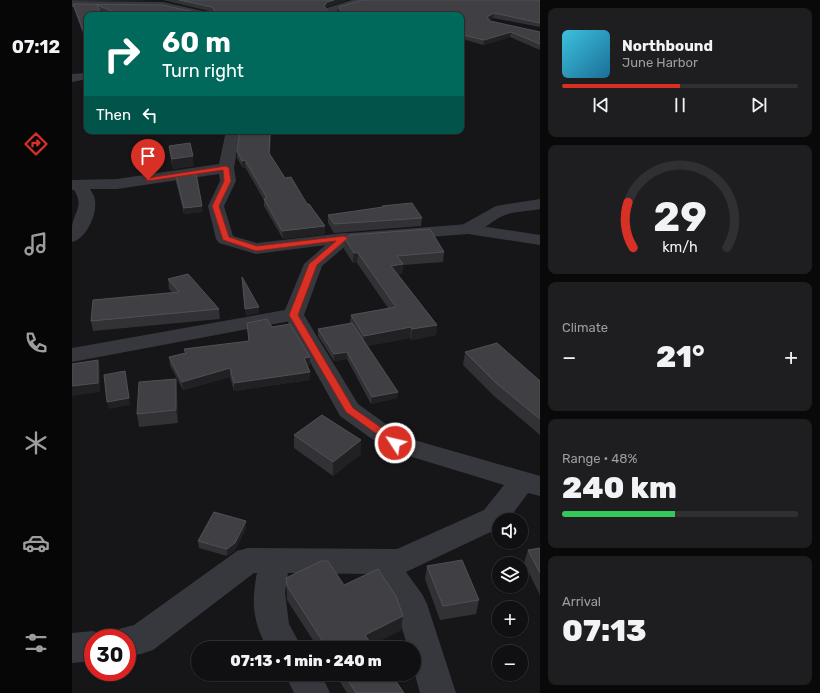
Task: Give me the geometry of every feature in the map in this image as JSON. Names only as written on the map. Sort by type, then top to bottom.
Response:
[{"type":"street","points":[[332,12],[330,10],[361,0]]},
{"type":"street","points":[[72,4],[83,2],[163,5],[195,12]]},
{"type":"street","points":[[72,78],[84,76]]},
{"type":"street","points":[[232,134],[226,168],[228,181],[216,206],[225,239],[256,249],[344,238],[468,229],[540,240]]},
{"type":"street","points":[[75,185],[117,184],[226,168]]},
{"type":"street","points":[[72,237],[77,234],[85,217],[87,200],[75,185]]},
{"type":"street","points":[[468,229],[502,210],[540,204]]},
{"type":"street","points":[[294,315],[313,264],[344,238]]},
{"type":"street","points":[[72,355],[294,315]]},
{"type":"street","points":[[294,315],[349,410],[395,443],[531,484]]},
{"type":"street","points":[[136,640],[141,639],[248,560],[400,562],[494,518],[531,484]]},
{"type":"street","points":[[274,560],[269,592],[273,627],[281,641]]},
{"type":"street","points":[[381,561],[411,604],[438,693]]},
{"type":"street","points":[[72,648],[84,647]]},
{"type":"street","points":[[306,681],[312,693]]},
{"type":"building","points":[[179,0],[334,0],[327,2],[324,6],[329,12],[214,12],[215,11],[212,7]]},
{"type":"building","points":[[362,0],[540,0],[540,23],[494,13],[487,17],[490,21],[540,32],[540,44],[511,32],[484,40],[464,35],[464,12],[339,12],[341,11],[339,7]]},
{"type":"building","points":[[73,4],[162,5],[195,12],[114,12],[97,5],[100,12],[84,12],[83,30]]},
{"type":"building","points":[[240,134],[270,134],[269,153],[285,178],[291,177],[307,204],[309,204],[325,226],[282,231],[264,199],[267,198],[245,160],[242,161],[237,151]]},
{"type":"building","points":[[190,143],[193,156],[172,159],[169,146]]},
{"type":"building","points":[[196,173],[202,206],[184,208],[176,176]]},
{"type":"building","points":[[412,203],[422,218],[334,224],[328,215],[383,207],[382,206]]},
{"type":"building","points":[[430,229],[444,252],[397,256],[403,264],[391,266],[437,325],[412,329],[411,327],[364,336],[351,315],[396,307],[358,253],[354,253],[345,239],[350,235]]},
{"type":"building","points":[[188,274],[219,309],[91,321],[93,300],[179,292],[168,279]]},
{"type":"building","points":[[242,277],[259,307],[245,309]]},
{"type":"building","points":[[267,319],[272,327],[290,324],[310,357],[304,358],[310,372],[234,383],[230,368],[182,382],[169,357],[186,353],[184,349],[249,341],[247,323]]},
{"type":"building","points":[[352,323],[398,392],[372,397],[347,352],[334,354],[318,329]]},
{"type":"building","points":[[497,343],[540,381],[540,419],[496,383],[465,352]]},
{"type":"building","points":[[98,360],[98,383],[72,386],[72,364]]},
{"type":"building","points":[[125,371],[129,398],[107,402],[104,375]]},
{"type":"building","points":[[176,379],[176,410],[137,414],[139,382]]},
{"type":"building","points":[[322,415],[361,440],[333,462],[294,435]]},
{"type":"building","points":[[214,512],[246,521],[235,543],[227,549],[198,541]]},
{"type":"building","points":[[540,548],[540,573],[528,550]]},
{"type":"building","points":[[462,560],[479,600],[443,606],[427,566]]},
{"type":"building","points":[[321,561],[328,561],[344,585],[378,569],[396,596],[403,616],[365,635],[369,641],[322,641],[287,586],[286,578]]},
{"type":"building","points":[[348,681],[396,681],[404,693],[356,693]]},
{"type":"route","points":[[148,180],[226,168],[228,181],[216,206],[225,239],[256,249],[344,238],[313,264],[294,315],[349,410],[395,443]]}]
